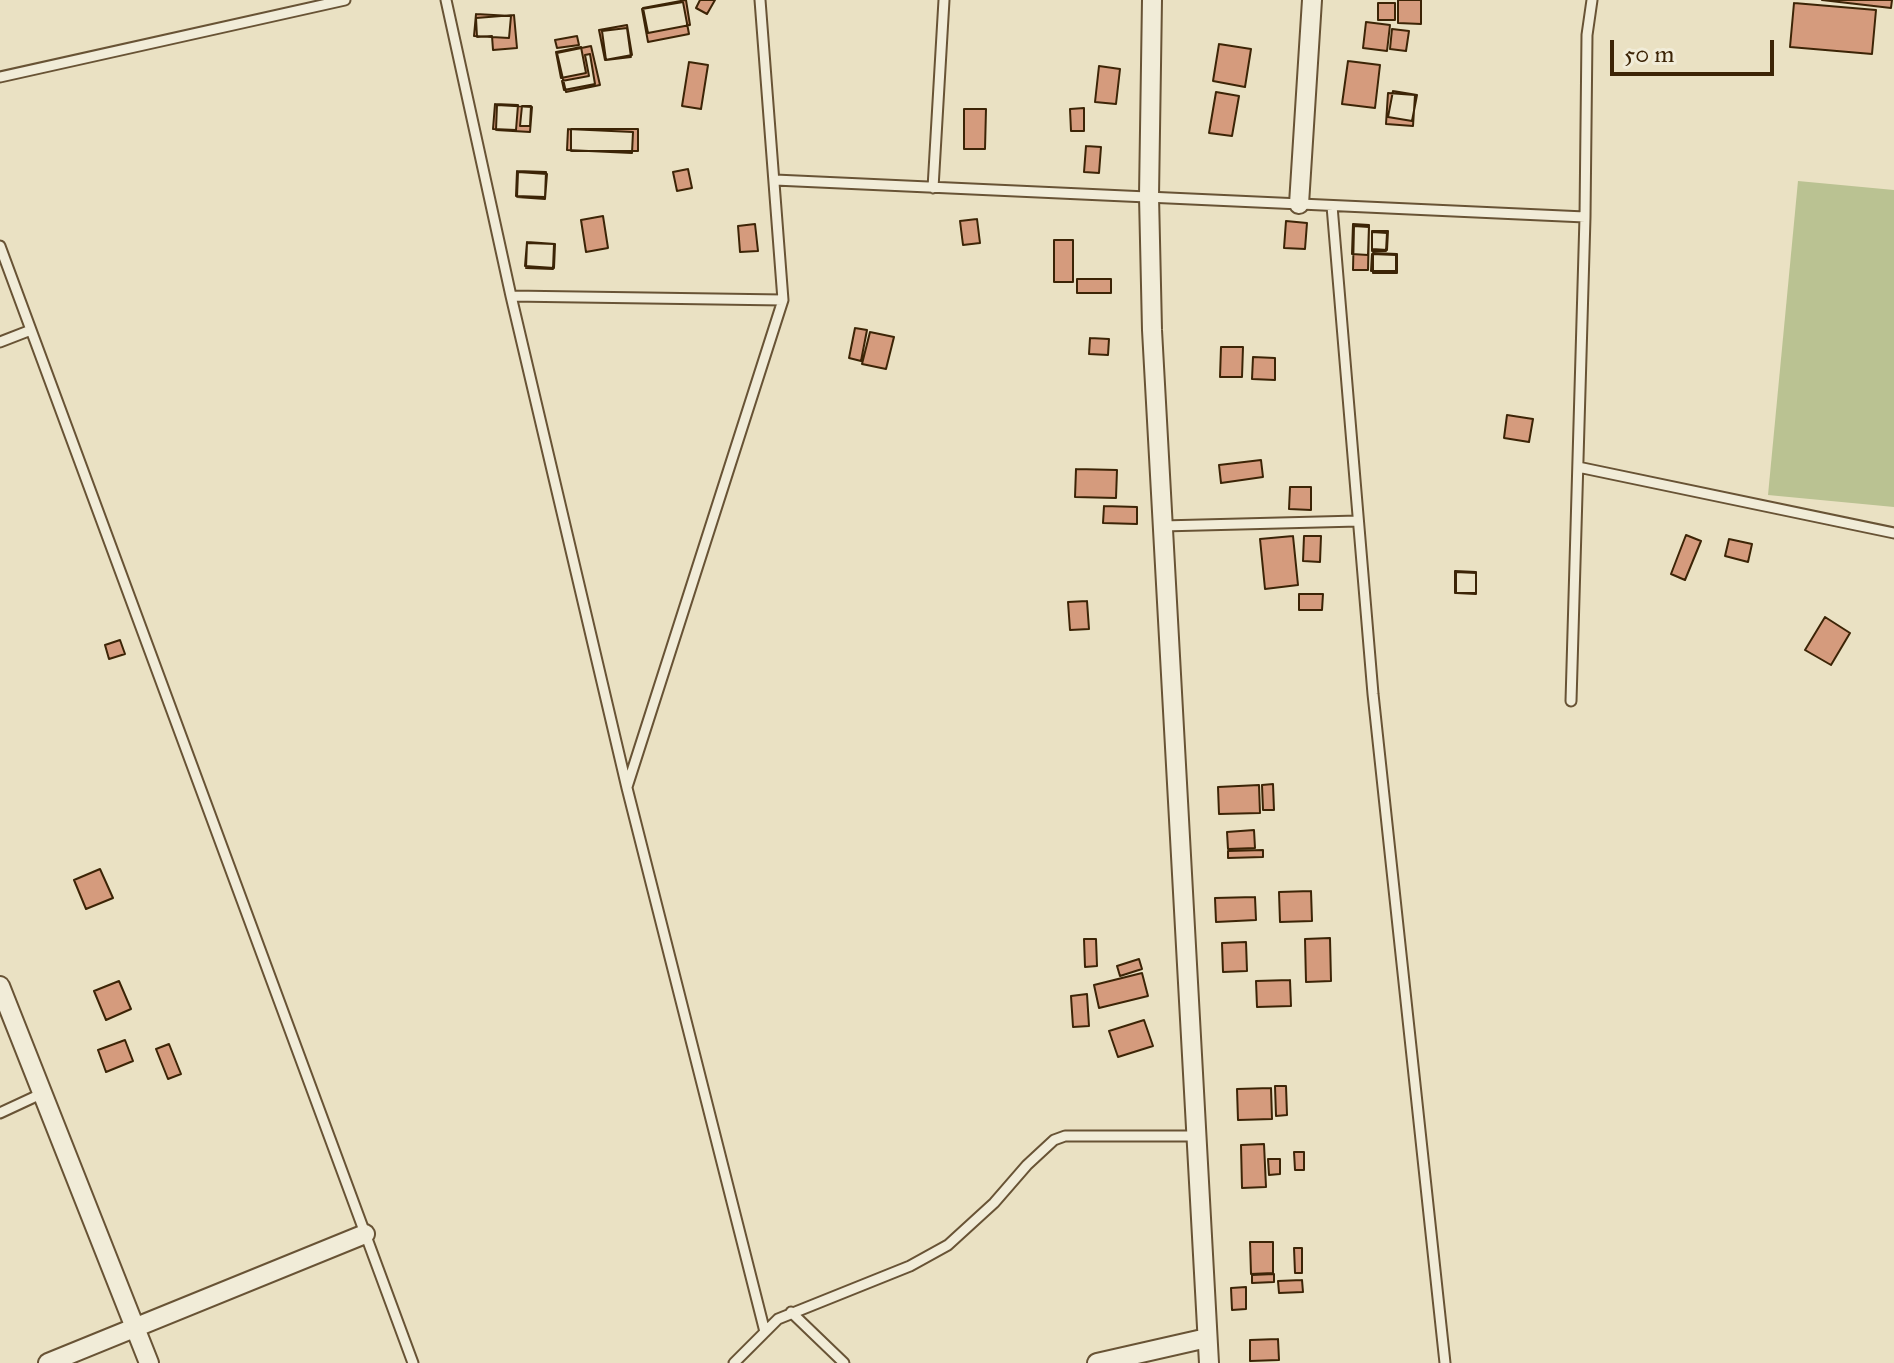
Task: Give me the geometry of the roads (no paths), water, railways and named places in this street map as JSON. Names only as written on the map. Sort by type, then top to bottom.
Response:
[{"type":"street","points":[[1152,0],[1149,196],[1152,330],[1209,1363]]},
{"type":"street","points":[[1299,204],[1312,0]]},
{"type":"street","points":[[0,986],[149,1363]]},
{"type":"street","points":[[48,1363],[365,1234]]},
{"type":"street","points":[[1097,1363],[1207,1338]]},
{"type":"lane","points":[[0,77],[345,0]]},
{"type":"lane","points":[[446,0],[511,296],[627,788],[765,1332]]},
{"type":"lane","points":[[627,788],[783,300],[760,0]]},
{"type":"lane","points":[[933,188],[944,0]]},
{"type":"lane","points":[[1571,701],[1587,35],[1592,0]]},
{"type":"lane","points":[[775,180],[1585,217]]},
{"type":"lane","points":[[1332,206],[1374,710],[1445,1363]]},
{"type":"lane","points":[[0,246],[413,1363]]},
{"type":"lane","points":[[511,296],[783,300]]},
{"type":"lane","points":[[0,342],[31,330]]},
{"type":"lane","points":[[1578,467],[1894,533]]},
{"type":"lane","points":[[1162,526],[1358,521]]},
{"type":"lane","points":[[0,1113],[43,1093]]},
{"type":"lane","points":[[734,1363],[778,1319],[910,1266],[948,1245],[994,1203],[1054,1140],[1065,1136],[1198,1136]]},
{"type":"lane","points":[[791,1312],[844,1363]]}]
